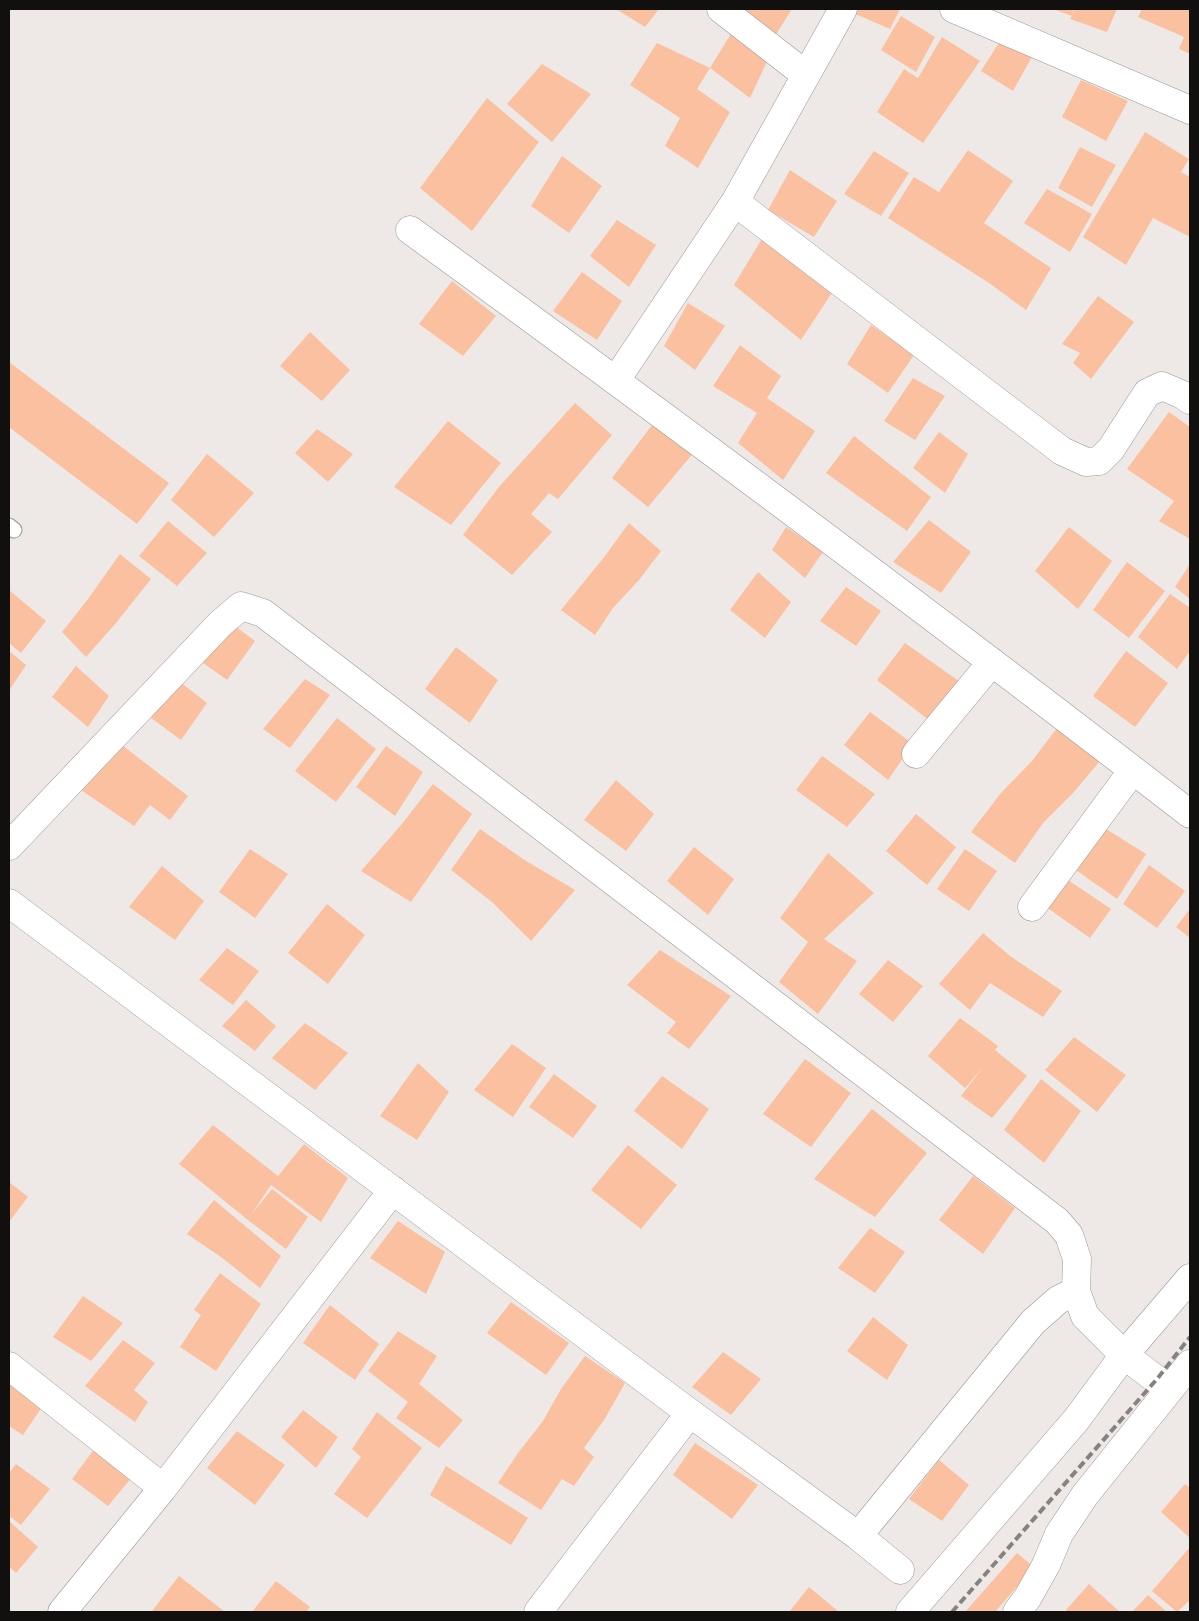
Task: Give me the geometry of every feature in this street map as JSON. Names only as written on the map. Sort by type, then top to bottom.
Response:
[{"type":"street","points":[[721,9],[806,75]]},
{"type":"street","points":[[616,380],[735,202],[843,9]]},
{"type":"street","points":[[954,9],[998,18],[1190,110]]},
{"type":"street","points":[[735,202],[1062,450],[1086,462],[1099,461],[1111,449],[1147,393],[1162,386],[1190,400]]},
{"type":"street","points":[[410,230],[616,380],[992,662],[1190,814]]},
{"type":"street","points":[[9,846],[220,624],[241,606],[263,613],[1057,1221],[1069,1235],[1076,1259],[1076,1291],[1085,1316],[1124,1355],[1169,1389]]},
{"type":"street","points":[[916,754],[992,662]]},
{"type":"street","points":[[1032,907],[1133,770]]},
{"type":"street","points":[[9,903],[690,1413],[858,1536],[900,1570]]},
{"type":"street","points":[[62,1612],[163,1488],[393,1190]]},
{"type":"street","points":[[910,1612],[1076,1420],[1124,1355],[1190,1278]]},
{"type":"street","points":[[858,1536],[1033,1322],[1058,1300],[1076,1291]]},
{"type":"street","points":[[1017,1612],[1046,1565],[1059,1534],[1085,1495],[1190,1364]]},
{"type":"street","points":[[9,1366],[163,1488]]},
{"type":"street","points":[[538,1612],[690,1413]]},
{"type":"building","points":[[616,9],[659,9],[645,27]]},
{"type":"building","points":[[742,9],[792,9],[775,36]]},
{"type":"building","points":[[855,9],[900,9],[890,29],[853,13]]},
{"type":"building","points":[[1053,9],[1074,9],[1072,16]]},
{"type":"building","points":[[1075,9],[1117,9],[1107,32],[1070,19]]},
{"type":"building","points":[[1142,9],[1190,9],[1190,54],[1179,49],[1184,37],[1138,17]]},
{"type":"building","points":[[901,16],[935,37],[916,72],[881,50]]},
{"type":"building","points":[[732,32],[769,57],[750,98],[710,68]]},
{"type":"building","points":[[1004,35],[1034,53],[1013,91],[981,71]]},
{"type":"building","points":[[942,37],[980,61],[923,143],[877,112],[904,69],[918,78]]},
{"type":"building","points":[[657,43],[710,68],[697,89],[730,112],[698,168],[665,146],[680,118],[630,85]]},
{"type":"building","points":[[542,64],[591,94],[552,142],[507,104]]},
{"type":"building","points":[[1081,80],[1128,101],[1106,141],[1062,117]]},
{"type":"building","points":[[487,98],[539,142],[472,231],[420,188]]},
{"type":"building","points":[[1145,132],[1189,159],[1181,172],[1190,177],[1190,237],[1153,218],[1126,265],[1083,237]]},
{"type":"building","points":[[1080,147],[1116,165],[1092,207],[1058,188]]},
{"type":"building","points":[[968,150],[1013,181],[984,223],[1051,268],[1026,310],[989,283],[888,218],[914,177],[939,192]]},
{"type":"building","points":[[874,151],[909,173],[881,216],[844,194]]},
{"type":"building","points":[[562,156],[602,186],[569,233],[531,206]]},
{"type":"building","points":[[790,170],[837,201],[814,237],[768,210]]},
{"type":"building","points":[[1047,189],[1092,214],[1070,252],[1024,223]]},
{"type":"building","points":[[617,220],[656,245],[629,287],[590,256]]},
{"type":"building","points":[[766,232],[837,285],[801,340],[734,285]]},
{"type":"building","points":[[582,272],[622,301],[597,340],[553,311]]},
{"type":"building","points":[[452,281],[496,316],[463,356],[419,324]]},
{"type":"building","points":[[1098,296],[1134,322],[1091,379],[1073,363],[1080,353],[1062,344]]},
{"type":"building","points":[[688,303],[725,326],[695,370],[664,346]]},
{"type":"building","points":[[871,325],[914,355],[888,393],[847,364]]},
{"type":"building","points":[[310,332],[350,370],[322,401],[280,366]]},
{"type":"building","points":[[740,345],[781,376],[767,398],[815,431],[783,480],[738,443],[757,413],[713,386]]},
{"type":"building","points":[[9,362],[169,483],[137,524],[9,427]]},
{"type":"building","points":[[913,378],[945,396],[915,440],[884,421]]},
{"type":"building","points":[[575,403],[612,435],[558,499],[549,493],[531,514],[552,532],[512,575],[463,535],[498,488]]},
{"type":"building","points":[[1169,412],[1190,427],[1190,539],[1159,521],[1174,501],[1127,469]]},
{"type":"building","points":[[448,421],[501,463],[451,525],[394,487]]},
{"type":"building","points":[[655,421],[695,451],[648,507],[612,478]]},
{"type":"building","points":[[317,429],[353,454],[328,482],[295,453]]},
{"type":"building","points":[[939,432],[968,454],[945,493],[913,468]]},
{"type":"building","points":[[854,436],[931,497],[907,531],[826,473]]},
{"type":"building","points":[[207,454],[254,493],[214,537],[171,500]]},
{"type":"building","points":[[929,520],[971,552],[941,593],[893,562]]},
{"type":"building","points":[[168,521],[207,553],[177,586],[139,556]]},
{"type":"building","points":[[629,523],[661,551],[639,580],[613,608],[595,635],[561,610]]},
{"type":"building","points":[[786,527],[823,552],[805,578],[772,550]]},
{"type":"building","points":[[1069,527],[1112,561],[1078,609],[1035,571]]},
{"type":"building","points":[[120,554],[151,579],[86,657],[62,632]]},
{"type":"building","points":[[1127,562],[1165,591],[1129,638],[1093,610]]},
{"type":"building","points":[[1190,564],[1190,599],[1175,587]]},
{"type":"building","points":[[758,572],[791,602],[765,638],[730,610]]},
{"type":"building","points":[[846,587],[881,611],[856,646],[820,621]]},
{"type":"building","points":[[9,590],[46,621],[21,653],[9,643]]},
{"type":"building","points":[[1170,594],[1190,608],[1190,651],[1177,669],[1138,637]]},
{"type":"building","points":[[228,621],[255,641],[227,680],[196,658]]},
{"type":"building","points":[[905,643],[963,684],[934,724],[877,680]]},
{"type":"building","points":[[456,647],[498,680],[470,723],[425,689]]},
{"type":"building","points":[[9,651],[26,665],[9,691]]},
{"type":"building","points":[[1126,651],[1168,683],[1135,727],[1093,696]]},
{"type":"building","points":[[76,666],[109,696],[88,727],[52,697]]},
{"type":"building","points":[[175,678],[207,703],[181,740],[143,712]]},
{"type":"building","points":[[305,679],[330,695],[290,748],[263,729]]},
{"type":"building","points":[[870,712],[913,744],[888,780],[844,745]]},
{"type":"building","points":[[337,718],[376,749],[336,802],[295,771]]},
{"type":"building","points":[[1057,728],[1100,761],[1073,793],[1043,823],[1015,863],[971,832],[1001,793],[1032,761]]},
{"type":"building","points":[[118,742],[188,796],[170,820],[150,805],[134,826],[81,790]]},
{"type":"building","points":[[386,746],[423,772],[395,816],[356,787]]},
{"type":"building","points":[[822,756],[875,794],[847,827],[796,790]]},
{"type":"building","points":[[616,780],[654,814],[626,851],[584,820]]},
{"type":"building","points":[[433,784],[472,814],[411,902],[361,871]]},
{"type":"building","points":[[916,814],[956,847],[927,885],[886,851]]},
{"type":"building","points":[[480,829],[523,859],[575,890],[531,941],[492,902],[451,870]]},
{"type":"building","points":[[1106,829],[1146,854],[1117,899],[1076,870]]},
{"type":"building","points":[[694,847],[734,879],[708,915],[667,881]]},
{"type":"building","points":[[250,849],[288,874],[255,918],[219,892]]},
{"type":"building","points":[[965,849],[997,871],[969,911],[937,889]]},
{"type":"building","points":[[828,853],[874,893],[824,939],[857,961],[818,1014],[779,982],[808,942],[780,918]]},
{"type":"building","points":[[1149,865],[1185,891],[1157,928],[1123,904]]},
{"type":"building","points":[[162,866],[204,901],[175,940],[129,907]]},
{"type":"building","points":[[1065,878],[1111,909],[1090,938],[1046,907]]},
{"type":"building","points":[[327,904],[365,935],[328,984],[288,953]]},
{"type":"building","points":[[1190,909],[1190,938],[1176,927]]},
{"type":"building","points":[[983,933],[1010,956],[1062,991],[1043,1017],[990,983],[970,1010],[939,984]]},
{"type":"building","points":[[227,948],[259,971],[233,1005],[199,980]]},
{"type":"building","points":[[660,950],[731,996],[689,1049],[667,1033],[676,1022],[627,985]]},
{"type":"building","points":[[888,960],[923,986],[893,1022],[859,994]]},
{"type":"building","points":[[246,1000],[276,1026],[255,1051],[222,1026]]},
{"type":"building","points":[[960,1018],[998,1046],[995,1050],[1027,1076],[992,1118],[961,1096],[984,1066],[965,1088],[928,1056]]},
{"type":"building","points":[[305,1023],[348,1053],[315,1090],[272,1058]]},
{"type":"building","points":[[1074,1037],[1126,1075],[1097,1112],[1045,1070]]},
{"type":"building","points":[[512,1044],[546,1068],[513,1117],[474,1090]]},
{"type":"building","points":[[805,1059],[851,1093],[811,1147],[763,1114]]},
{"type":"building","points":[[418,1063],[449,1092],[417,1140],[380,1116]]},
{"type":"building","points":[[554,1074],[597,1106],[573,1138],[529,1107]]},
{"type":"building","points":[[662,1076],[709,1109],[682,1149],[634,1111]]},
{"type":"building","points":[[1041,1079],[1081,1111],[1044,1163],[1004,1130]]},
{"type":"building","points":[[872,1109],[927,1153],[875,1217],[814,1179]]},
{"type":"building","points":[[213,1125],[278,1176],[304,1144],[348,1178],[321,1222],[271,1185],[251,1215],[272,1189],[308,1217],[286,1249],[179,1164]]},
{"type":"building","points":[[628,1145],[677,1185],[641,1229],[591,1190]]},
{"type":"building","points":[[973,1176],[1015,1208],[983,1254],[939,1220]]},
{"type":"building","points":[[9,1182],[28,1197],[9,1222]]},
{"type":"building","points":[[214,1200],[281,1256],[260,1288],[221,1257],[187,1234]]},
{"type":"building","points":[[398,1221],[445,1252],[426,1294],[370,1258]]},
{"type":"building","points":[[870,1228],[905,1252],[875,1293],[838,1268]]},
{"type":"building","points":[[220,1273],[261,1304],[216,1371],[180,1347],[201,1315],[194,1310]]},
{"type":"building","points":[[83,1296],[123,1323],[91,1361],[53,1337]]},
{"type":"building","points":[[511,1302],[569,1343],[546,1375],[487,1333]]},
{"type":"building","points":[[330,1305],[379,1344],[355,1380],[303,1343]]},
{"type":"building","points":[[873,1317],[908,1345],[887,1380],[847,1351]]},
{"type":"building","points":[[398,1331],[437,1356],[419,1384],[463,1420],[439,1448],[396,1418],[408,1402],[368,1371]]},
{"type":"building","points":[[123,1340],[155,1363],[134,1390],[148,1402],[135,1422],[85,1386]]},
{"type":"building","points":[[723,1352],[761,1379],[731,1415],[692,1387]]},
{"type":"building","points":[[585,1356],[625,1383],[604,1420],[584,1448],[594,1457],[574,1486],[562,1479],[541,1510],[498,1483],[543,1421],[561,1389]]},
{"type":"building","points":[[9,1382],[42,1407],[23,1435],[9,1426]]},
{"type":"building","points":[[303,1410],[338,1437],[316,1468],[281,1437]]},
{"type":"building","points":[[377,1412],[422,1448],[367,1518],[334,1494],[361,1457],[352,1449]]},
{"type":"building","points":[[237,1431],[285,1465],[255,1505],[207,1468]]},
{"type":"building","points":[[695,1443],[758,1485],[732,1519],[673,1475]]},
{"type":"building","points":[[95,1448],[132,1477],[108,1506],[72,1479]]},
{"type":"building","points":[[939,1460],[969,1485],[942,1521],[909,1499]]},
{"type":"building","points":[[16,1464],[50,1489],[21,1525],[9,1516],[9,1473]]},
{"type":"building","points":[[446,1466],[528,1518],[511,1545],[430,1495]]},
{"type":"building","points":[[1185,1484],[1190,1488],[1190,1538],[1161,1512]]},
{"type":"building","points":[[9,1521],[38,1547],[16,1573],[9,1566]]},
{"type":"building","points":[[1190,1547],[1190,1600],[1177,1612],[1152,1591]]},
{"type":"building","points":[[1017,1553],[1034,1567],[995,1612],[965,1612]]},
{"type":"building","points":[[179,1576],[225,1612],[152,1611]]},
{"type":"building","points":[[276,1581],[310,1607],[306,1612],[252,1612]]},
{"type":"building","points":[[1089,1584],[1120,1612],[1068,1612],[1066,1610]]},
{"type":"building","points":[[809,1587],[839,1612],[789,1612]]},
{"type":"building","points":[[1148,1595],[1167,1612],[1132,1612]]},
{"type":"railway","points":[[952,1612],[1157,1379],[1190,1337]]}]
